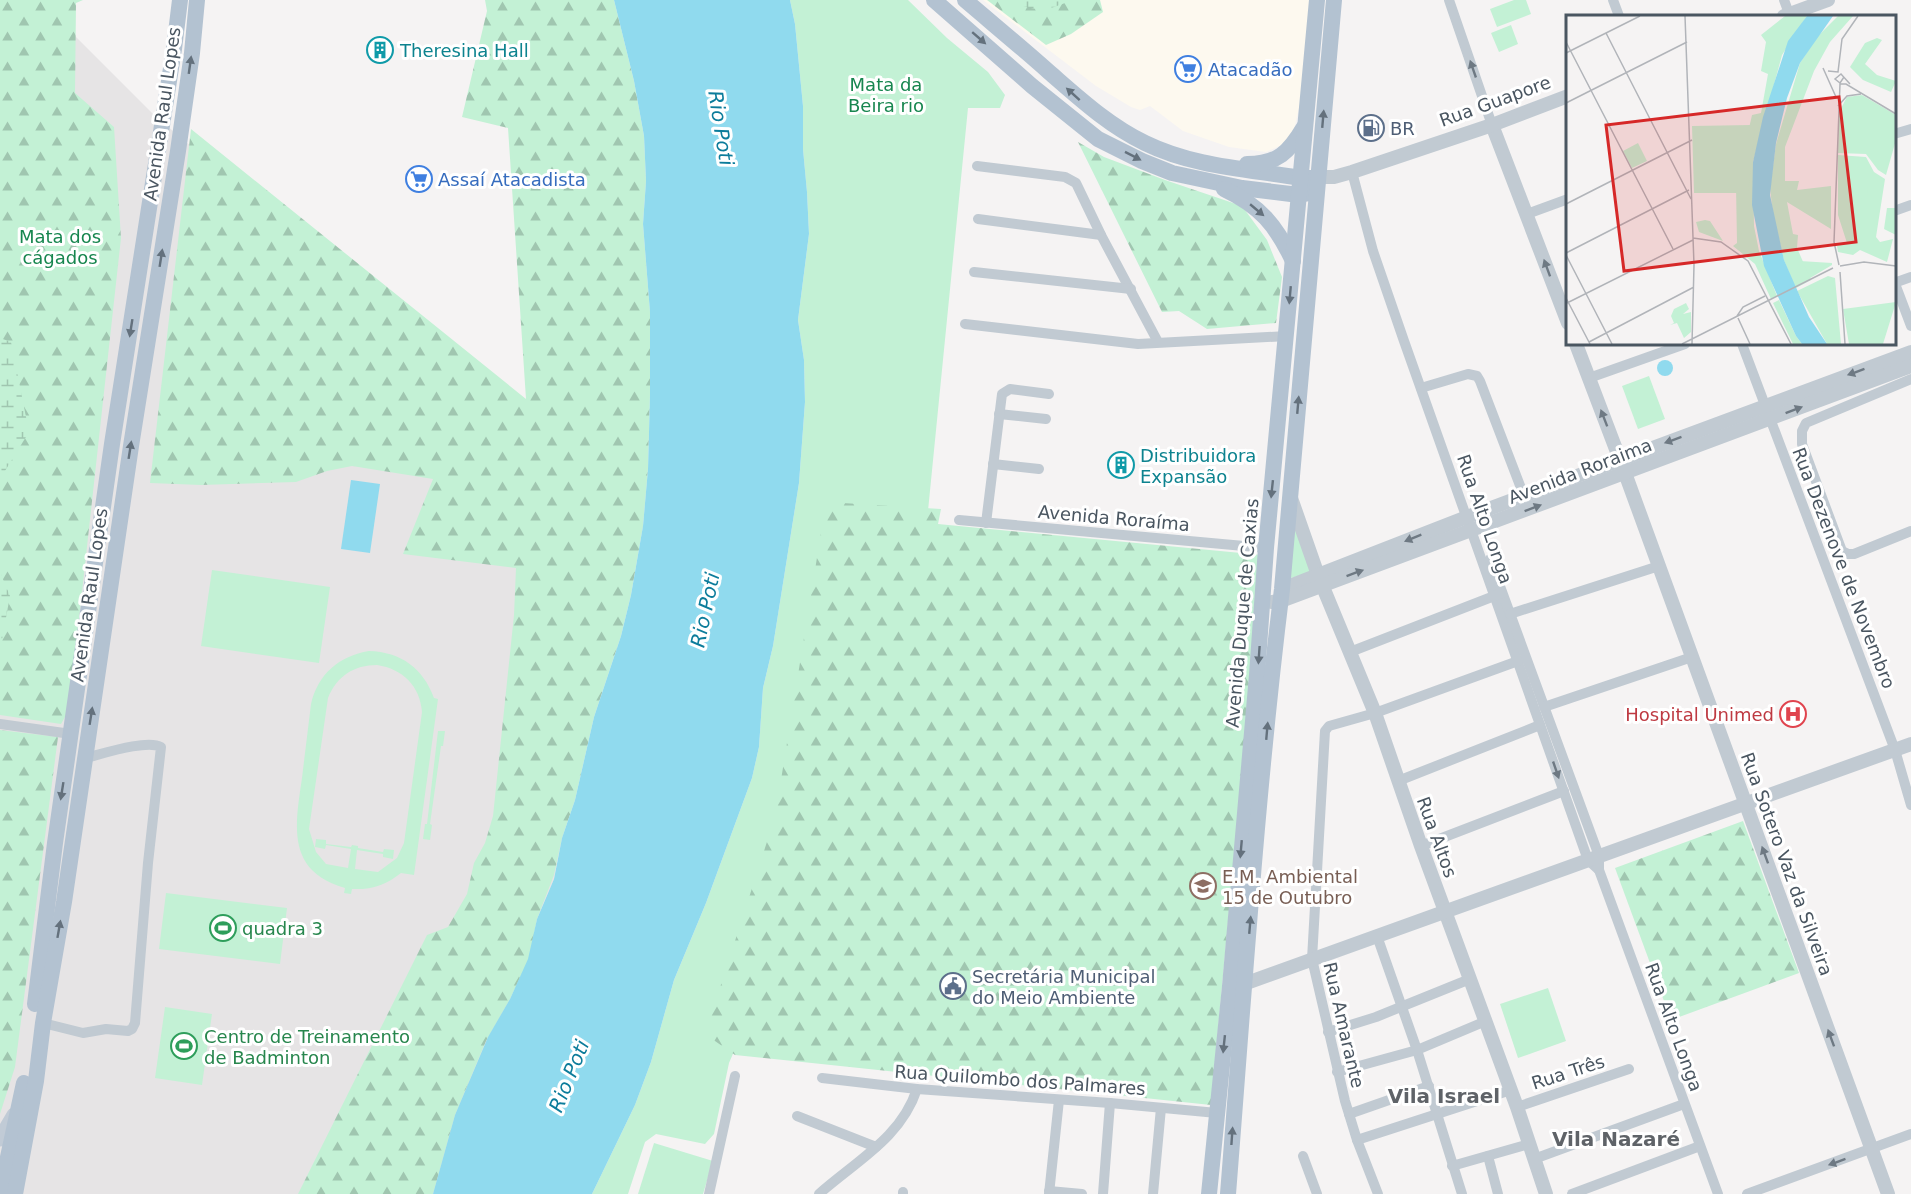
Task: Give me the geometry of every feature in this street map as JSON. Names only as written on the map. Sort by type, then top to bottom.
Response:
[{"type":"main road","name":"Avenida Raul Lopes","points":[[17,1188],[36,1081],[43,1023],[71,734],[180,0]]},
{"type":"main road","name":"Avenida Raul Lopes","points":[[0,1194],[23,1089],[58,885],[85,758],[192,53],[197,0]]},
{"type":"main road","points":[[934,0],[1032,86],[1098,139],[1142,161],[1172,173],[1209,173],[1300,186],[1323,182]]},
{"type":"main road","points":[[965,0],[1107,120],[1144,143],[1209,173],[1247,201],[1262,213],[1281,236],[1293,261]]},
{"type":"main road","name":"Avenida Duque de Caxias","points":[[1228,1194],[1237,985],[1262,596],[1317,0]]},
{"type":"main road","name":"Avenida Duque de Caxias","points":[[1209,1194],[1217,1113],[1237,985],[1281,595],[1323,182],[1334,0]]},
{"type":"main road","points":[[1209,173],[1278,158],[1294,144],[1306,123]]},
{"type":"main road","points":[[152,194],[156,204],[169,207]]},
{"type":"main road","points":[[93,582],[110,585]]},
{"type":"main road","points":[[0,1139],[13,1117],[23,1089]]},
{"type":"street","points":[[1449,0],[1492,125],[1562,294],[1566,313]]},
{"type":"street","points":[[1613,0],[1619,15]]},
{"type":"street","points":[[1784,0],[1788,15]]},
{"type":"street","points":[[1790,15],[1828,0]]},
{"type":"street","name":"Rua Guapore","points":[[1323,182],[1492,125],[1566,97]]},
{"type":"street","points":[[1896,133],[1911,129]]},
{"type":"street","points":[[976,166],[1065,177],[1076,183],[1158,342]]},
{"type":"street","name":"Rua Alto Longa","points":[[1352,172],[1373,251],[1467,516]]},
{"type":"street","points":[[1527,214],[1566,200]]},
{"type":"street","points":[[1896,210],[1911,205]]},
{"type":"street","points":[[978,219],[1101,235]]},
{"type":"street","points":[[974,272],[1131,289]]},
{"type":"street","points":[[1896,282],[1911,277]]},
{"type":"street","points":[[1896,285],[1911,326]]},
{"type":"street","points":[[965,324],[1126,343],[1287,336]]},
{"type":"street","name":"Rua Sotero Vaz da Silveira","points":[[1576,345],[1888,1194]]},
{"type":"street","points":[[1589,378],[1682,345]]},
{"type":"street","name":"Rua Dezenove de Novembro","points":[[1742,345],[1895,750],[1911,805]]},
{"type":"street","name":"Avenida Roraima","points":[[1320,580],[1475,530],[1765,405],[1911,352]]},
{"type":"street","name":"Avenida Roraima","points":[[1281,595],[1467,516],[1770,419],[1911,366]]},
{"type":"street","points":[[1421,387],[1468,374],[1477,376],[1524,496]]},
{"type":"street","points":[[1911,379],[1806,423],[1801,438],[1842,551],[1854,554],[1911,531]]},
{"type":"street","points":[[986,523],[1002,394],[1007,390],[1049,394]]},
{"type":"street","points":[[999,414],[1046,419]]},
{"type":"street","points":[[993,464],[1040,469]]},
{"type":"street","name":"Rua Altos","points":[[1290,494],[1320,580],[1375,713],[1421,846],[1511,1090],[1546,1194]]},
{"type":"street","points":[[1467,516],[1475,530]]},
{"type":"street","name":"Avenida Roraíma","points":[[959,520],[1266,548]]},
{"type":"street","name":"Rua Alto Longa","points":[[1475,530],[1499,595],[1540,726],[1564,791],[1595,862]]},
{"type":"street","points":[[1510,614],[1659,566]]},
{"type":"street","points":[[1262,596],[1272,602],[1281,595]]},
{"type":"street","points":[[1350,652],[1499,595]]},
{"type":"street","name":"Rua Alto Longa","points":[[1499,595],[1510,614],[1544,707],[1595,862],[1718,1194]]},
{"type":"street","points":[[1544,707],[1692,657]]},
{"type":"street","points":[[1375,713],[1518,661]]},
{"type":"street","name":"Rua Amarante","points":[[1375,713],[1329,726],[1325,731],[1312,959],[1337,1072],[1357,1140],[1378,1194]]},
{"type":"street","points":[[0,724],[71,734]]},
{"type":"street","points":[[1398,781],[1540,726]]},
{"type":"street","points":[[43,1023],[83,1033],[106,1029],[128,1031],[135,1023],[148,863],[161,746],[146,744],[85,758]]},
{"type":"street","points":[[1237,985],[1595,862],[1911,744]]},
{"type":"street","points":[[1421,846],[1564,791]]},
{"type":"street","points":[[1377,936],[1403,1007],[1462,1194]]},
{"type":"street","points":[[1328,1032],[1403,1007],[1470,979]]},
{"type":"street","points":[[1337,1072],[1417,1050],[1486,1021]]},
{"type":"street","name":"Rua Três","points":[[1517,1107],[1629,1069]]},
{"type":"street","points":[[709,1194],[735,1076]]},
{"type":"street","name":"Rua Quilombo dos Palmares","points":[[822,1078],[917,1089],[1217,1113]]},
{"type":"street","points":[[1349,1114],[1429,1086]]},
{"type":"street","points":[[819,1194],[876,1148],[902,1122],[917,1089]]},
{"type":"street","points":[[1357,1140],[1511,1090]]},
{"type":"street","points":[[1059,1100],[1049,1192],[1082,1194]]},
{"type":"street","points":[[1102,1194],[1110,1103]]},
{"type":"street","points":[[1534,1159],[1684,1104]]},
{"type":"street","points":[[1153,1194],[1161,1108]]},
{"type":"street","points":[[797,1116],[876,1148]]},
{"type":"street","points":[[1747,1194],[1911,1134]]},
{"type":"street","points":[[1452,1166],[1529,1144]]},
{"type":"street","points":[[1572,1194],[1700,1146]]},
{"type":"street","points":[[1303,1156],[1317,1194]]},
{"type":"street","points":[[1488,1156],[1498,1194]]},
{"type":"shaded area","points":[[0,0],[39,0],[154,115],[643,526],[562,838],[554,879],[537,919],[510,999],[433,1194],[0,1194]]},
{"type":"shaded area","name":"Atacadão","points":[[983,0],[1311,0],[1300,104],[1294,129],[1284,144],[1266,152],[1229,147],[1183,131],[1150,106],[1140,110],[1131,107],[1096,86]]},
{"type":"green space","name":"Mata dos cágados","points":[[0,0],[83,0],[76,3],[75,93],[114,127],[121,238],[69,710],[61,724],[0,715]]},
{"type":"green space","points":[[485,0],[614,0],[634,81],[644,136],[646,181],[643,224],[650,312],[650,395],[648,469],[643,526],[621,636],[594,717],[575,800],[562,838],[554,875],[537,919],[529,959],[486,1041],[455,1115],[433,1194],[298,1194],[427,935],[448,927],[467,894],[474,863],[485,843],[493,816],[514,615],[516,568],[403,554],[433,479],[352,466],[327,471],[296,482],[201,485],[150,483],[191,129],[526,399],[508,128],[462,117],[487,11]]},
{"type":"green space","name":"Mata da Beira rio","points":[[790,0],[908,0],[947,38],[988,72],[1005,95],[1000,108],[968,108],[926,531],[754,1005],[729,1063],[714,1134],[705,1144],[656,1134],[645,1142],[628,1194],[592,1194],[635,1105],[651,1062],[674,980],[706,903],[752,778],[759,747],[763,688],[773,646],[799,483],[805,402],[804,360],[798,320],[809,234],[803,149],[803,106],[795,24]]},
{"type":"green space","points":[[987,0],[1100,0],[1103,12],[1071,34],[1046,45]]},
{"type":"green space","points":[[1009,0],[1074,0],[1074,2],[1034,9]]},
{"type":"green space","points":[[1514,0],[1526,0],[1531,14],[1497,27],[1490,9]]},
{"type":"green space","points":[[1511,25],[1518,44],[1499,52],[1491,33]]},
{"type":"green space","points":[[1078,142],[1104,157],[1242,206],[1267,240],[1282,277],[1276,323],[1207,329],[1179,311],[1162,312]]},
{"type":"green space","points":[[0,338],[11,342],[29,432],[0,479]]},
{"type":"green space","points":[[1649,376],[1665,419],[1638,429],[1622,386]]},
{"type":"green space","points":[[826,502],[941,509],[938,524],[1262,555],[1211,1105],[735,1055],[705,1034],[775,817]]},
{"type":"green space","points":[[1292,516],[1314,571],[1288,579]]},
{"type":"green space","points":[[212,570],[330,587],[319,663],[201,646]]},
{"type":"green space","points":[[0,572],[10,596],[0,650]]},
{"type":"green space","points":[[381,652],[401,658],[417,670],[424,678],[434,698],[438,699],[414,875],[401,873],[378,886],[352,889],[351,894],[344,893],[345,888],[326,880],[312,870],[304,858],[299,845],[297,813],[314,693],[331,668],[358,653]],"holes":[[[377,665],[395,670],[414,687],[422,712],[404,843],[397,858],[378,872],[355,869],[357,850],[383,854],[383,857],[393,859],[394,850],[384,849],[383,852],[352,845],[351,847],[326,844],[326,840],[316,839],[315,847],[325,849],[326,845],[351,849],[348,868],[326,864],[316,852],[309,829],[328,698],[336,684],[347,673],[361,667]]]},
{"type":"green space","points":[[0,730],[58,737],[15,1067],[0,1114]]},
{"type":"green space","points":[[438,731],[445,731],[430,824],[432,825],[430,840],[423,839],[425,824],[427,824]]},
{"type":"green space","points":[[1743,821],[1799,973],[1671,1020],[1615,868]]},
{"type":"green space","points":[[166,893],[287,908],[280,964],[159,949]]},
{"type":"green space","points":[[1548,988],[1566,1041],[1518,1058],[1500,1004]]},
{"type":"green space","name":"Centro de Treinamento de Badminton","points":[[165,1007],[212,1014],[202,1085],[155,1078]]},
{"type":"green space","points":[[654,1143],[713,1161],[703,1194],[638,1194]]},
{"type":"water","name":"Rio Poti","points":[[614,0],[790,0],[795,24],[803,106],[803,149],[809,234],[798,320],[804,360],[805,402],[799,483],[773,646],[763,688],[759,747],[752,778],[706,903],[674,980],[651,1062],[635,1105],[592,1194],[433,1194],[455,1115],[488,1037],[510,999],[528,959],[537,919],[554,879],[562,838],[575,800],[594,717],[621,636],[643,526],[648,469],[650,395],[650,312],[643,224],[646,181],[644,136],[634,81]]},
{"type":"water","points":[[1662,360],[1668,360],[1673,368],[1671,374],[1662,376],[1657,371],[1657,365]]},
{"type":"water","points":[[351,480],[380,484],[370,553],[341,549]]},
{"type":"place","name":"Theresina Hall","points":[[380,50]]},
{"type":"place","name":"Atacadão","points":[[1188,69]]},
{"type":"place","name":"BR","points":[[1371,128]]},
{"type":"place","name":"Assaí Atacadista","points":[[419,179]]},
{"type":"place","name":"Distribuidora Expansão","points":[[1121,465]]},
{"type":"place","name":"Hospital Unimed","points":[[1793,714]]},
{"type":"place","name":"E.M. Ambiental 15 de Outubro","points":[[1203,886]]},
{"type":"place","name":"quadra 3","points":[[223,928]]},
{"type":"place","name":"Secretária Municipal do Meio Ambiente","points":[[953,986]]},
{"type":"place","name":"Centro de Treinamento de Badminton","points":[[184,1046]]},
{"type":"district","name":"Vila Israel","points":[[1444,1096]]},
{"type":"district","name":"Vila Nazaré","points":[[1616,1139]]}]
